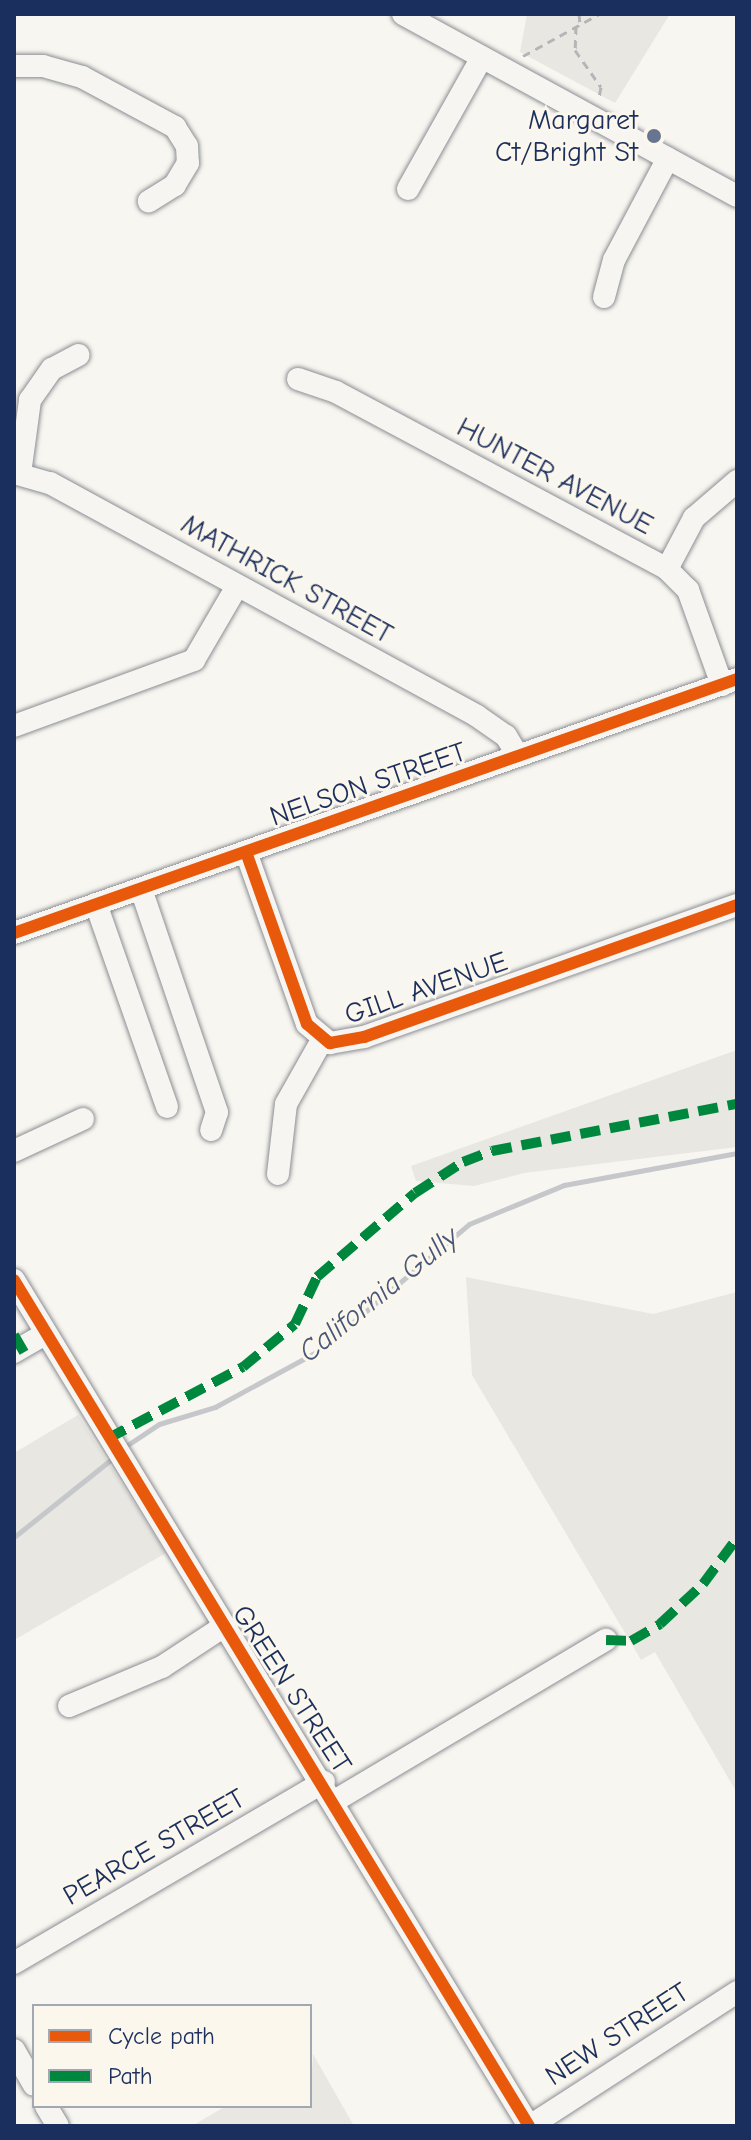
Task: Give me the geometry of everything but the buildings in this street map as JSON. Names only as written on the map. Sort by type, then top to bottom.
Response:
[{"type":"street","points":[[403,14],[737,196]]},
{"type":"street","points":[[408,189],[482,57]]},
{"type":"street","points":[[14,66],[43,66],[82,77],[175,127],[185,140],[188,163],[175,185],[149,201]]},
{"type":"street","points":[[604,297],[614,260],[668,158]]},
{"type":"street","points":[[17,473],[30,400],[52,369],[78,355]]},
{"type":"street","name":"HUNTER AVENUE","points":[[298,379],[336,392],[667,569],[688,590],[729,682]]},
{"type":"street","name":"MATHRICK STREET","points":[[17,473],[50,483],[488,722],[506,736],[518,756]]},
{"type":"street","points":[[667,569],[694,518],[737,481]]},
{"type":"street","points":[[14,726],[194,660],[237,586]]},
{"type":"street","name":"NELSON STREET","points":[[14,933],[729,682]]},
{"type":"street","name":"GILL AVENUE","points":[[246,852],[307,1024],[319,1047],[350,1041],[737,905]]},
{"type":"street","points":[[141,889],[217,1112],[211,1130]]},
{"type":"street","points":[[96,904],[167,1107]]},
{"type":"street","points":[[278,1174],[284,1115],[299,1078],[319,1047]]},
{"type":"street","points":[[266,1105],[299,1078]]},
{"type":"street","points":[[14,1151],[83,1119]]},
{"type":"street","name":"GREEN STREET","points":[[14,1280],[223,1627],[330,1791],[529,2126]]},
{"type":"street","points":[[14,1352],[45,1334]]},
{"type":"street","points":[[67,1709],[162,1667],[223,1627]]},
{"type":"street","name":"PEARCE STREET","points":[[14,1963],[606,1640]]},
{"type":"street","name":"NEW STREET","points":[[529,2126],[737,1992]]},
{"type":"street","points":[[14,2050],[32,2082]]},
{"type":"street","points":[[47,2108],[58,2126]]},
{"type":"path","points":[[579,14],[575,50],[601,87],[599,97]]},
{"type":"path","points":[[523,56],[599,14]]},
{"type":"shaded area","points":[[527,14],[670,14],[615,103],[520,52]]},
{"type":"shaded area","points":[[737,1050],[737,1147],[524,1173],[474,1186],[416,1181],[411,1166]]},
{"type":"shaded area","points":[[466,1277],[653,1314],[737,1292],[737,1793],[655,1652],[641,1660],[472,1375]]},
{"type":"shaded area","points":[[78,1415],[166,1553],[14,1640],[14,1453]]},
{"type":"shaded area","points":[[313,2054],[354,2126],[192,2126],[223,2108],[312,2108]]},
{"type":"waterway","name":"California Gully","points":[[123,1448],[159,1424],[215,1407],[320,1350],[469,1224],[564,1185],[737,1153]]},
{"type":"waterway","name":"California Gully","points":[[14,1537],[113,1458]]},
{"type":"marked path","points":[[107,1439],[243,1367],[295,1324],[317,1277],[415,1193],[463,1162],[492,1151],[737,1104]]},
{"type":"marked path","points":[[14,1335],[26,1356]]},
{"type":"marked path","points":[[606,1640],[631,1641],[660,1624],[703,1584],[737,1538]]},
{"type":"cycle path","points":[[14,933],[737,679]]},
{"type":"cycle path","points":[[246,852],[307,1024],[330,1043],[364,1037],[737,905]]},
{"type":"cycle path","points":[[14,1280],[529,2126]]},
{"type":"place","name":"Margaret Ct/Bright St","points":[[654,136]]}]
